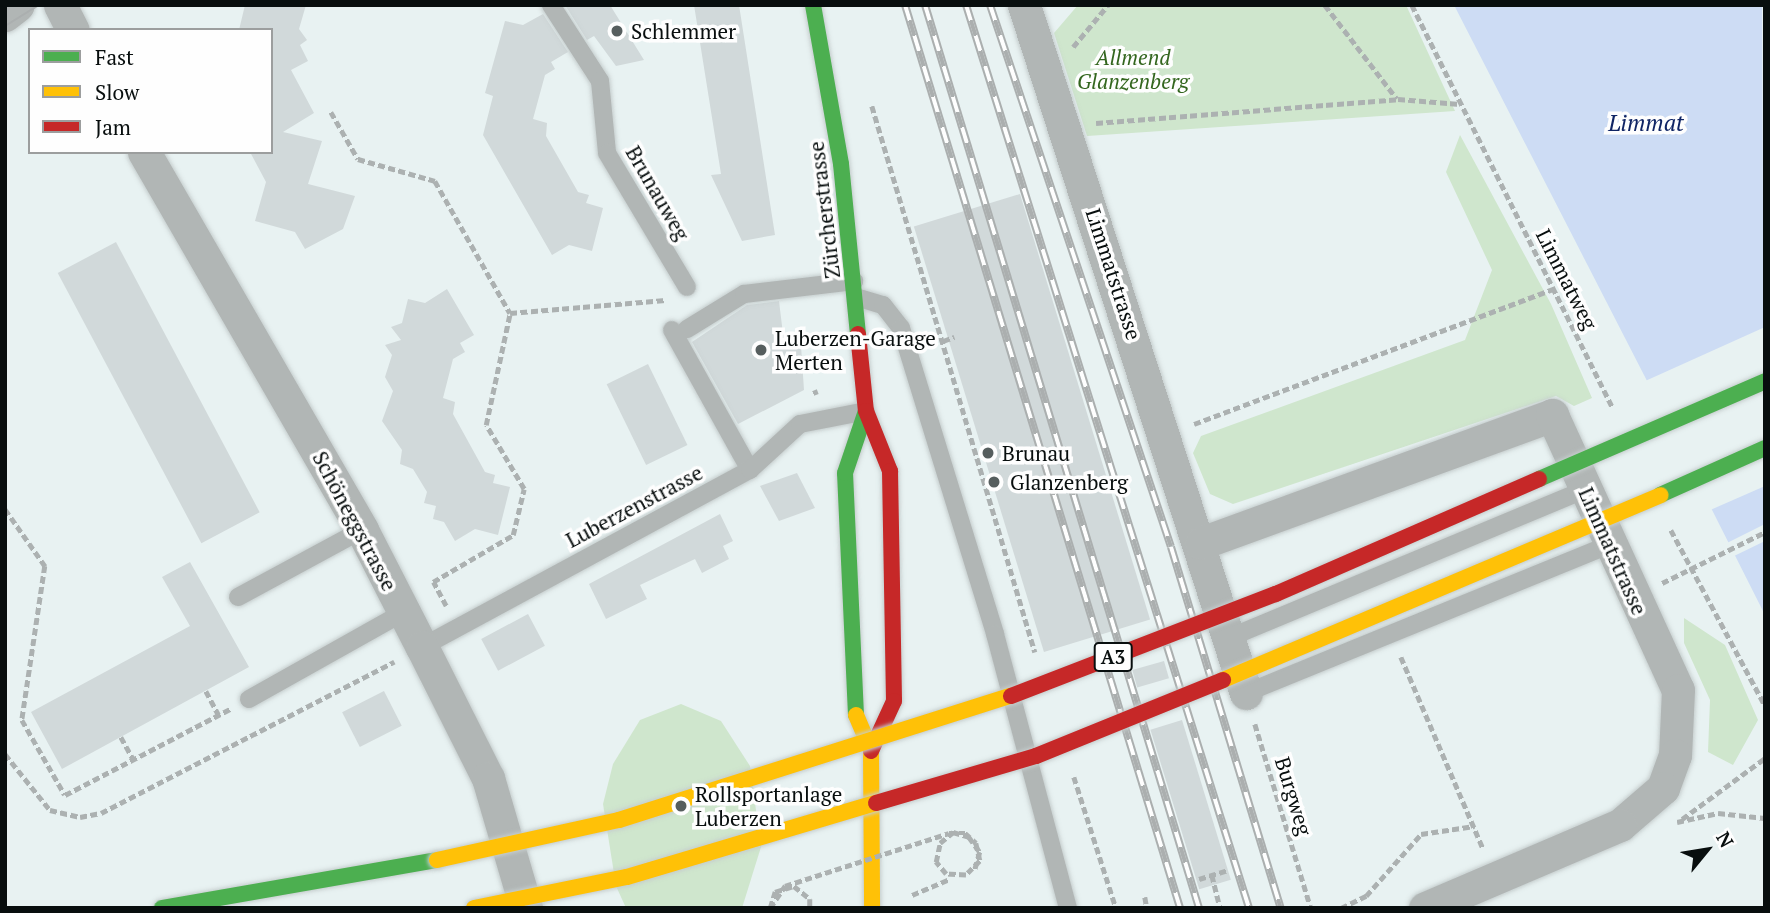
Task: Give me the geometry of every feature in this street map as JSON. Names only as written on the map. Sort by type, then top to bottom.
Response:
[{"type":"main road","name":"Zürcherstrasse","points":[[813,5],[855,289],[866,411],[890,471],[894,687],[871,751],[872,908]]},
{"type":"main road","name":"A3","points":[[162,908],[437,860],[619,820],[1006,698],[1276,593],[1765,381]]},
{"type":"main road","name":"Zürcherstrasse","points":[[866,411],[845,473],[853,706],[871,751]]},
{"type":"main road","points":[[474,908],[627,877],[1035,756],[1539,550],[1765,448]]},
{"type":"street","points":[[5,15],[18,5]]},
{"type":"street","points":[[60,5],[73,28]]},
{"type":"street","name":"Limmatstrasse","points":[[1024,5],[1167,434],[1246,692]]},
{"type":"street","name":"Schöneggstrasse","points":[[145,154],[362,530],[422,647],[488,778],[526,908]]},
{"type":"street","name":"Limmatstrasse","points":[[1201,543],[1552,415],[1609,545],[1678,690],[1675,755],[1663,788],[1620,825],[1425,908]]},
{"type":"lane","name":"Brunauweg","points":[[551,5],[600,81],[607,153],[687,288]]},
{"type":"lane","points":[[750,470],[679,330],[744,294],[855,289],[883,305],[901,328],[995,634],[1068,908]]},
{"type":"lane","name":"Luberzenstrasse","points":[[422,647],[750,470],[800,424],[866,411]]},
{"type":"lane","points":[[1231,637],[1585,490]]},
{"type":"lane","points":[[237,597],[362,530]]},
{"type":"lane","points":[[1246,692],[1609,545]]},
{"type":"lane","points":[[249,699],[404,612]]},
{"type":"path","points":[[1048,78],[1108,5]]},
{"type":"path","points":[[1325,5],[1398,99]]},
{"type":"path","name":"Limmatweg","points":[[1412,5],[1620,422]]},
{"type":"path","points":[[1064,125],[1398,99],[1460,104]]},
{"type":"path","points":[[872,106],[1027,629]]},
{"type":"path","points":[[331,112],[358,159],[435,181],[510,313],[486,425],[524,489],[513,535],[433,582],[458,628]]},
{"type":"path","points":[[510,313],[661,301],[687,288]]},
{"type":"path","points":[[1167,434],[1555,288]]},
{"type":"path","points":[[943,341],[954,337]]},
{"type":"path","points":[[5,509],[45,566],[22,720],[65,795],[249,699]]},
{"type":"path","points":[[1667,520],[1690,569],[1765,705]]},
{"type":"path","points":[[1690,569],[1765,532]]},
{"type":"path","points":[[1391,634],[1482,846]]},
{"type":"path","points":[[5,754],[50,810],[80,817],[101,814],[422,647]]},
{"type":"path","points":[[206,691],[219,715]]},
{"type":"path","name":"Burgweg","points":[[1246,692],[1311,908]]},
{"type":"path","points":[[121,737],[133,760]]},
{"type":"path","points":[[1680,821],[1765,758]]},
{"type":"path","points":[[1667,825],[1718,813],[1765,817]]},
{"type":"path","points":[[1340,908],[1366,896],[1421,834],[1474,826]]},
{"type":"path","points":[[770,908],[785,886],[949,833],[957,833],[965,833],[976,843],[978,852],[980,861],[973,868],[966,876],[946,874],[936,862],[936,846],[940,843],[947,837],[953,832],[961,834],[969,837],[975,844],[980,852],[977,860],[975,869]]},
{"type":"path","points":[[1199,879],[1228,870]]},
{"type":"path","points":[[1212,875],[1220,908]]},
{"type":"path","points":[[912,895],[948,880]]},
{"type":"path","points":[[770,908],[775,892],[794,886],[810,899],[810,908]]},
{"type":"path","points":[[1144,897],[1147,908]]},
{"type":"green space","name":"Allmend Glanzenberg","points":[[1078,5],[1406,5],[1455,111],[1087,136],[1054,33]]},
{"type":"green space","points":[[1460,135],[1551,304],[1592,398],[1574,406],[1556,396],[1233,504],[1210,494],[1193,453],[1201,436],[1465,340],[1492,270],[1446,172]]},
{"type":"green space","points":[[1684,618],[1725,645],[1758,720],[1733,765],[1708,752],[1710,700],[1684,643]]},
{"type":"green space","name":"Rollsportanlage Luberzen","points":[[681,704],[721,721],[750,766],[761,847],[742,908],[626,908],[616,886],[603,804],[613,764],[640,720]]},
{"type":"water","name":"Limmat","points":[[1454,5],[1762,5],[1765,615],[1644,375]]},
{"type":"pier","points":[[1765,327],[1765,486],[1708,511],[1643,382]]},
{"type":"pier","points":[[1765,524],[1765,541],[1732,557],[1725,544]]},
{"type":"building","points":[[245,5],[306,5],[299,29],[307,40],[300,45],[308,61],[291,70],[314,113],[283,132],[322,141],[308,184],[355,196],[343,229],[305,249],[295,232],[255,221],[266,182],[251,154],[273,154],[273,28],[239,28]]},
{"type":"building","points":[[565,5],[610,5],[644,60],[616,66],[594,36],[587,40]]},
{"type":"building","points":[[694,5],[739,5],[775,235],[742,241],[711,175],[721,174]]},
{"type":"building","points":[[543,14],[568,52],[551,62],[555,69],[545,75],[533,119],[547,123],[546,136],[578,192],[589,195],[586,203],[603,208],[592,251],[569,245],[552,255],[483,135],[493,96],[485,93],[505,21],[523,25]]},
{"type":"building","points":[[1020,194],[1150,620],[1044,652],[914,226]]},
{"type":"building","points":[[116,242],[260,512],[201,543],[58,273]]},
{"type":"building","points":[[447,289],[474,335],[460,343],[465,352],[453,359],[443,398],[455,402],[453,414],[485,472],[495,475],[493,483],[510,487],[498,535],[475,529],[455,541],[444,522],[433,519],[436,506],[424,503],[427,492],[413,469],[400,464],[402,450],[382,421],[393,391],[385,377],[392,355],[385,345],[401,340],[391,327],[402,323],[408,299],[425,303]]},
{"type":"building","points":[[779,301],[783,334],[800,331],[804,390],[738,424],[692,342],[747,305]]},
{"type":"building","points":[[648,364],[687,445],[646,465],[607,384]]},
{"type":"building","points":[[797,473],[815,508],[779,521],[760,486]]},
{"type":"building","points":[[720,514],[733,541],[723,546],[729,559],[702,573],[695,559],[640,585],[647,599],[606,619],[589,584]]},
{"type":"building","points":[[190,562],[249,667],[62,769],[31,712],[190,626],[162,577]]},
{"type":"building","points":[[528,614],[545,646],[498,671],[481,639]]},
{"type":"building","points":[[1164,661],[1169,678],[1137,687],[1132,670]]},
{"type":"building","points":[[384,691],[402,726],[360,747],[342,712]]},
{"type":"building","points":[[1182,720],[1231,880],[1199,889],[1150,730]]},
{"type":"tram line","points":[[5,26],[38,5]]},
{"type":"railway","points":[[905,5],[1180,908]]},
{"type":"railway","points":[[925,5],[1199,908]]},
{"type":"railway","points":[[966,5],[1249,908]]},
{"type":"railway","points":[[990,5],[1171,547],[1281,908]]},
{"type":"traffic: fast","points":[[813,5],[841,164],[858,334]]},
{"type":"traffic: fast","points":[[1539,479],[1765,381]]},
{"type":"traffic: fast","points":[[856,715],[845,473],[866,411]]},
{"type":"traffic: fast","points":[[1660,495],[1765,448]]},
{"type":"traffic: fast","points":[[162,908],[437,860]]},
{"type":"traffic: slow","points":[[1223,680],[1660,495]]},
{"type":"traffic: slow","points":[[437,860],[619,820],[1011,696]]},
{"type":"traffic: slow","points":[[856,715],[871,751],[872,908]]},
{"type":"traffic: slow","points":[[474,908],[627,877],[876,803]]},
{"type":"traffic: jam","points":[[858,334],[866,411],[890,471],[894,701],[871,751]]},
{"type":"traffic: jam","points":[[1011,696],[1276,594],[1539,479]]},
{"type":"traffic: jam","points":[[876,803],[1036,756],[1223,680]]},
{"type":"place","name":"Schlemmer","points":[[617,31]]},
{"type":"place","name":"Luberzen-Garage Merten","points":[[761,350]]},
{"type":"place","name":"Brunau","points":[[988,453]]},
{"type":"place","name":"Glanzenberg","points":[[994,482]]},
{"type":"place","name":"Rollsportanlage Luberzen","points":[[681,806]]}]
